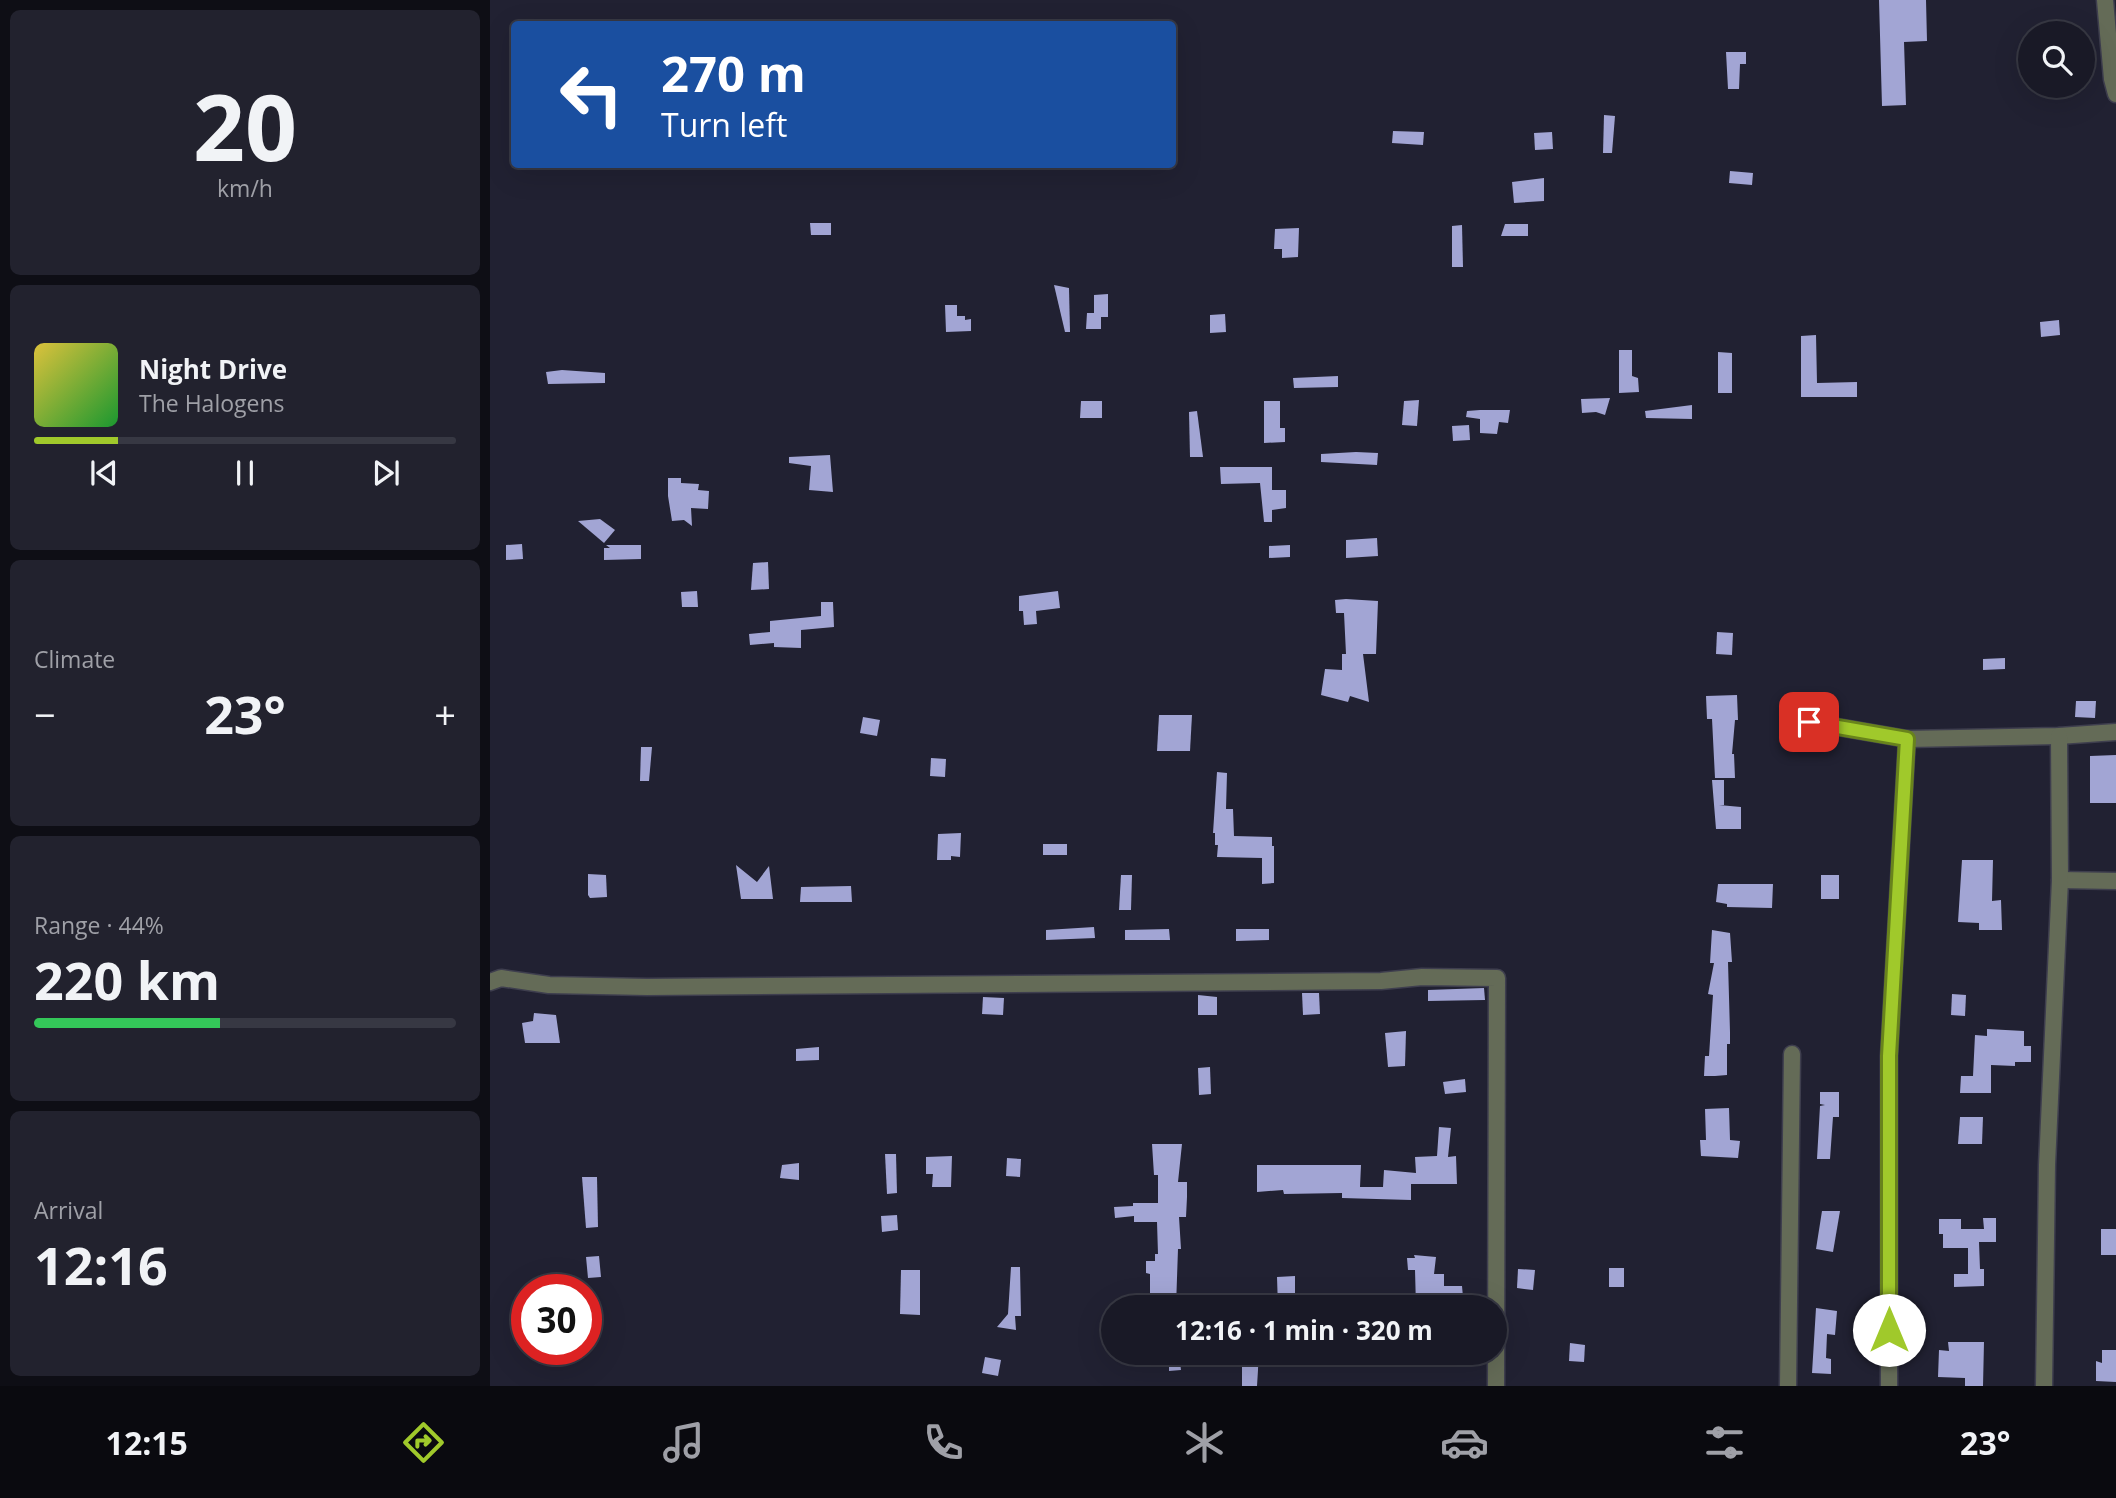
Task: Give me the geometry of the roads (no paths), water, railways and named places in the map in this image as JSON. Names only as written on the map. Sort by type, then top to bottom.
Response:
[{"type":"street","points":[[2105,0],[2112,79],[2116,94]]},
{"type":"street","points":[[1809,722],[1907,739],[2116,732]]},
{"type":"street","points":[[2044,1386],[2047,1165],[2060,880],[2059,736]]},
{"type":"street","points":[[1889,1386],[1889,1056],[1907,739]]},
{"type":"street","points":[[2060,880],[2116,881]]},
{"type":"street","points":[[490,982],[501,978],[549,985],[661,987],[1497,978],[1496,1386]]},
{"type":"street","points":[[1788,1386],[1792,1054]]}]
